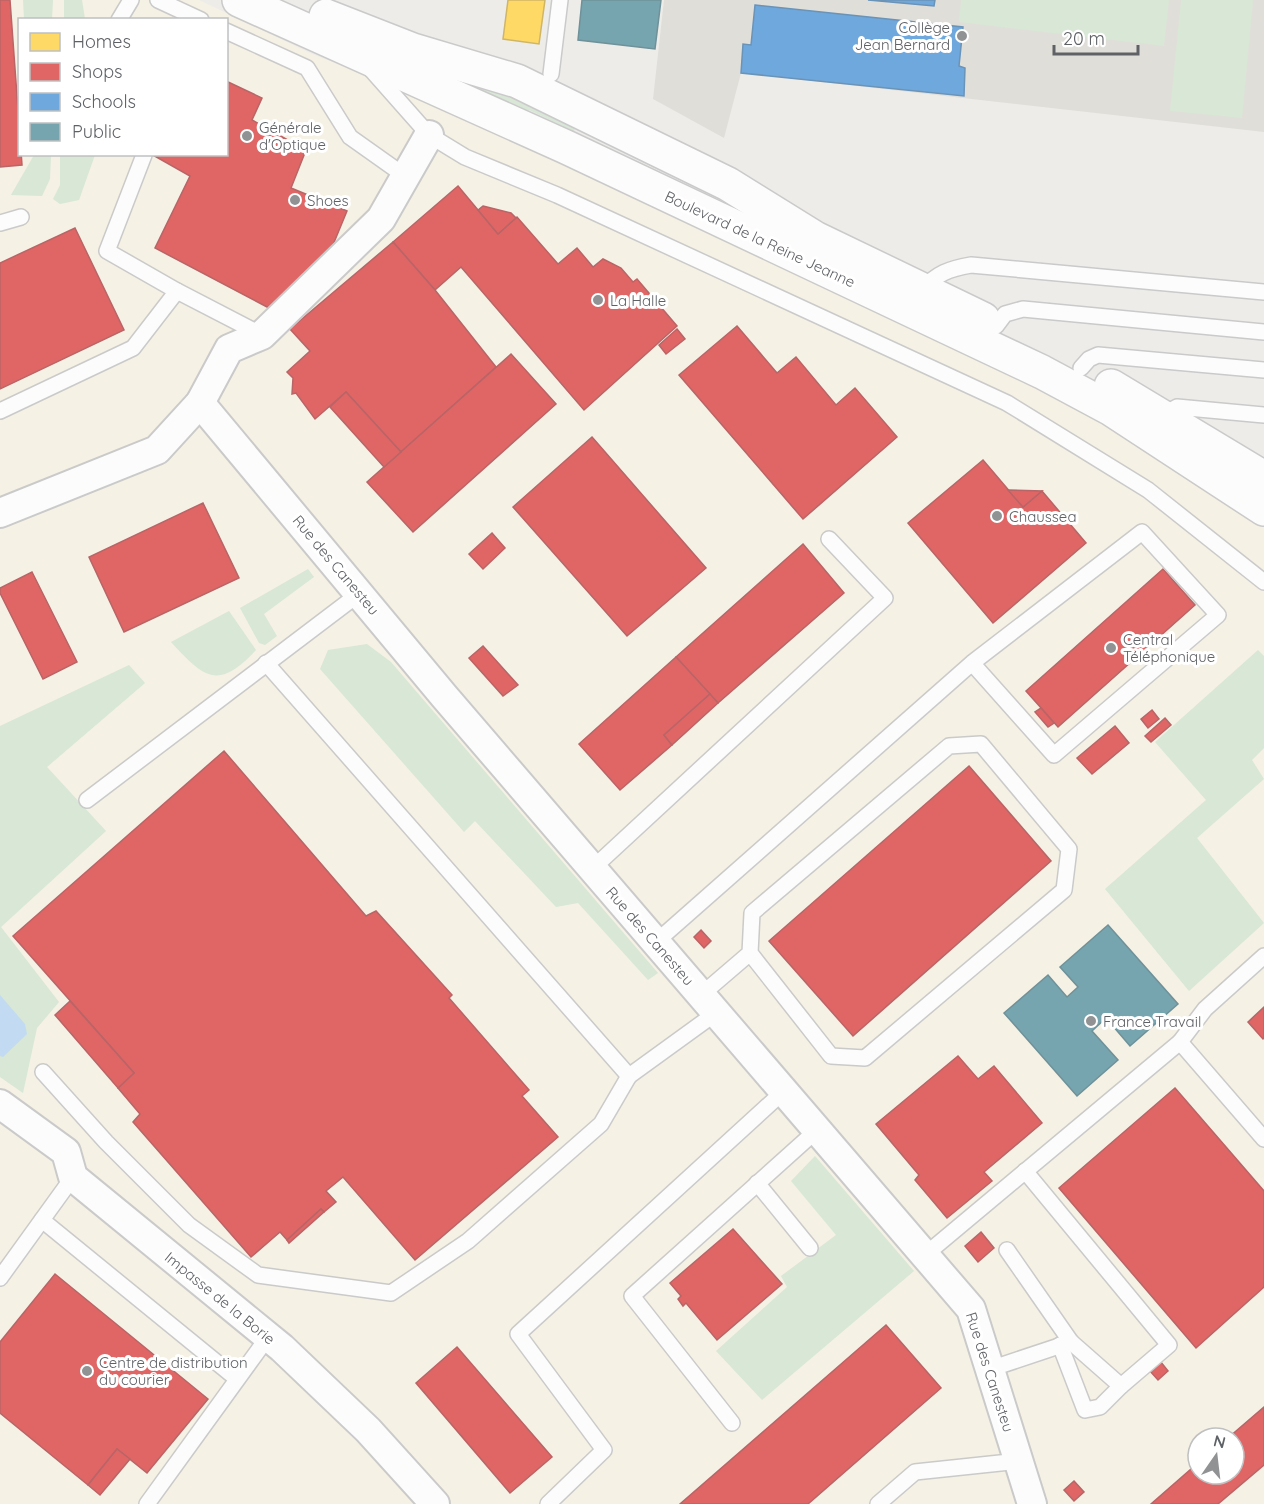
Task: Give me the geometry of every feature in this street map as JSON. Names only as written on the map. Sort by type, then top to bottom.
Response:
[{"type":"main road","name":"Boulevard de la Reine Jeanne","points":[[239,0],[566,147],[1042,372],[1111,410],[1264,509]]},
{"type":"main road","name":"Boulevard de la Reine Jeanne","points":[[292,0],[350,27],[402,46],[517,81],[728,183],[815,238],[1081,368],[1163,415],[1264,478]]},
{"type":"street","points":[[0,513],[157,450],[200,403],[229,349],[262,335],[381,219],[429,135]]},
{"type":"street","name":"Rue des Canesteu","points":[[200,403],[444,696],[971,1309],[1032,1504]]},
{"type":"street","points":[[0,1104],[66,1152],[73,1177]]},
{"type":"street","name":"Impasse de la Borie","points":[[73,1177],[327,1388],[435,1504]]},
{"type":"lane","points":[[120,18],[131,0]]},
{"type":"lane","points":[[158,0],[197,18]]},
{"type":"lane","points":[[551,74],[560,0]]},
{"type":"lane","points":[[228,32],[307,68],[351,137],[405,176]]},
{"type":"lane","points":[[358,55],[429,135],[465,157],[557,195],[1007,403],[1148,490],[1264,582]]},
{"type":"lane","points":[[144,156],[107,251],[177,291],[262,335]]},
{"type":"lane","points":[[0,223],[21,217]]},
{"type":"lane","points":[[922,290],[942,272],[971,266],[1264,292]]},
{"type":"lane","points":[[0,411],[133,348],[177,291]]},
{"type":"lane","points":[[996,326],[1005,314],[1023,309],[1264,332]]},
{"type":"lane","points":[[1081,368],[1089,359],[1098,355],[1264,370]]},
{"type":"lane","points":[[1163,415],[1177,407],[1264,415]]},
{"type":"lane","points":[[656,942],[972,663],[1142,532],[1218,615],[1054,755],[972,663]]},
{"type":"lane","points":[[592,869],[885,598],[829,539]]},
{"type":"lane","points":[[87,800],[360,593]]},
{"type":"lane","points":[[266,663],[629,1076]]},
{"type":"lane","points":[[43,1072],[106,1142],[189,1225],[258,1275],[391,1293],[468,1241],[601,1124],[629,1076],[709,1004],[750,953],[752,913],[949,746],[981,744],[1069,849],[1064,890],[865,1058],[831,1056],[750,953]]},
{"type":"lane","points":[[925,1255],[1180,1042],[1205,1009],[1264,956]]},
{"type":"lane","points":[[1180,1042],[1264,1139]]},
{"type":"lane","points":[[548,1504],[604,1450],[518,1334],[784,1091]]},
{"type":"lane","points":[[732,1423],[632,1296],[817,1130]]},
{"type":"lane","points":[[1007,1250],[1066,1344],[1085,1410],[1100,1407],[1120,1386],[1169,1345],[1025,1171]]},
{"type":"lane","points":[[0,1278],[73,1177]]},
{"type":"lane","points":[[757,1184],[810,1248]]},
{"type":"lane","points":[[42,1220],[237,1379]]},
{"type":"lane","points":[[147,1504],[268,1337]]},
{"type":"lane","points":[[1066,1344],[1120,1386]]},
{"type":"lane","points":[[990,1369],[1066,1344]]},
{"type":"lane","points":[[878,1504],[915,1472],[1019,1461]]},
{"type":"shaded area","points":[[0,0],[199,0],[312,54],[453,109],[980,353],[1162,449],[1264,516],[1264,1504],[0,1504]]},
{"type":"shaded area","name":"Collège Jean Bernard","points":[[664,0],[1264,0],[1264,132],[741,73],[724,138],[653,99]]},
{"type":"green space","points":[[23,0],[53,0],[52,18],[24,18]]},
{"type":"green space","points":[[64,0],[82,0],[85,18],[64,18]]},
{"type":"green space","points":[[961,0],[1169,0],[1164,46],[959,22]]},
{"type":"green space","points":[[1181,0],[1253,0],[1242,118],[1170,111]]},
{"type":"green space","points":[[388,51],[578,121],[574,131],[529,110],[519,117]]},
{"type":"green space","points":[[33,156],[51,156],[50,179],[42,196],[11,195]]},
{"type":"green space","points":[[60,156],[95,156],[79,200],[60,204],[53,199],[60,185]]},
{"type":"green space","points":[[308,569],[314,577],[264,614],[277,636],[265,645],[259,643],[240,608]]},
{"type":"green space","points":[[229,611],[256,650],[231,671],[221,675],[212,675],[193,664],[171,642]]},
{"type":"green space","points":[[367,644],[391,662],[658,973],[648,980],[578,903],[556,907],[475,821],[464,832],[320,669],[328,650]]},
{"type":"green space","points":[[1258,650],[1264,656],[1264,748],[1252,760],[1264,779],[1197,838],[1264,923],[1189,991],[1105,889],[1206,800],[1155,742]]},
{"type":"green space","points":[[129,665],[145,683],[47,767],[106,831],[1,927],[59,1002],[37,1028],[23,1093],[0,1077],[0,726]]},
{"type":"green space","points":[[815,1156],[914,1271],[762,1400],[716,1351],[787,1287],[781,1276],[836,1235],[791,1181]]},
{"type":"water","points":[[0,995],[25,1024],[27,1034],[3,1057],[0,1056]]},
{"type":"building: Homes","points":[[508,0],[545,0],[539,44],[503,39]]},
{"type":"building: Shops","points":[[0,0],[10,0],[18,110],[18,156],[21,156],[22,165],[0,167]]},
{"type":"building: Shops","points":[[228,82],[262,98],[252,120],[306,150],[291,188],[347,211],[328,257],[269,308],[155,248],[190,176],[155,156],[228,156]]},
{"type":"building: Shops","points":[[458,186],[498,234],[517,217],[558,264],[577,248],[593,267],[603,259],[621,268],[633,282],[637,279],[677,326],[584,410],[461,267],[435,290],[393,242]]},
{"type":"building: Shops","points":[[483,206],[511,213],[516,218],[498,234],[478,210]]},
{"type":"building: Shops","points":[[75,228],[124,330],[0,389],[0,263]]},
{"type":"building: Shops","points":[[393,242],[435,290],[496,367],[401,452],[346,392],[315,419],[296,393],[292,394],[293,378],[287,372],[310,351],[290,329]]},
{"type":"building: Shops","points":[[737,326],[777,373],[796,357],[836,405],[855,388],[897,437],[803,519],[679,375]]},
{"type":"building: Shops","points":[[677,329],[685,339],[666,354],[659,345]]},
{"type":"building: Shops","points":[[511,354],[556,404],[413,532],[367,482]]},
{"type":"building: Shops","points":[[346,392],[401,452],[384,467],[330,407]]},
{"type":"building: Shops","points":[[592,437],[706,568],[627,636],[513,507]]},
{"type":"building: Shops","points":[[983,460],[1023,507],[1042,491],[1086,543],[993,623],[908,523]]},
{"type":"building: Shops","points":[[1008,490],[1042,491],[1023,507]]},
{"type":"building: Shops","points":[[203,503],[239,578],[124,632],[89,557]]},
{"type":"building: Shops","points":[[492,533],[505,548],[483,569],[469,554]]},
{"type":"building: Shops","points":[[803,544],[844,593],[718,703],[676,657]]},
{"type":"building: Shops","name":"Central Téléphonique","points":[[1163,569],[1195,605],[1058,727],[1026,691]]},
{"type":"building: Shops","points":[[32,572],[77,662],[43,679],[0,593],[0,588]]},
{"type":"building: Shops","points":[[483,646],[518,685],[503,696],[469,658]]},
{"type":"building: Shops","points":[[676,657],[710,694],[664,735],[672,745],[620,790],[579,744]]},
{"type":"building: Shops","points":[[710,694],[718,703],[672,745],[664,735]]},
{"type":"building: Shops","points":[[1041,708],[1054,723],[1048,727],[1035,712]]},
{"type":"building: Shops","points":[[1152,710],[1159,719],[1148,728],[1141,719]]},
{"type":"building: Shops","points":[[1165,718],[1171,725],[1151,742],[1145,736]]},
{"type":"building: Shops","points":[[1115,726],[1129,743],[1092,774],[1077,758]]},
{"type":"building: Shops","points":[[224,751],[366,916],[376,911],[452,995],[449,998],[529,1090],[522,1096],[558,1137],[415,1260],[343,1177],[326,1191],[336,1202],[324,1212],[321,1209],[287,1240],[280,1232],[251,1257],[133,1122],[140,1114],[118,1088],[134,1073],[13,936]]},
{"type":"building: Shops","points":[[969,766],[1051,861],[853,1036],[769,941]]},
{"type":"building: Shops","points":[[701,930],[711,941],[704,948],[694,937]]},
{"type":"building: Shops","points":[[70,1001],[134,1073],[118,1088],[55,1015]]},
{"type":"building: Shops","points":[[1264,1007],[1264,1038],[1263,1039],[1248,1022]]},
{"type":"building: Shops","points":[[958,1056],[978,1079],[994,1066],[1042,1123],[984,1172],[992,1181],[947,1218],[915,1180],[919,1175],[876,1124]]},
{"type":"building: Shops","points":[[1175,1088],[1264,1191],[1264,1287],[1196,1348],[1059,1188]]},
{"type":"building: Shops","points":[[321,1209],[324,1212],[289,1243],[287,1240]]},
{"type":"building: Shops","points":[[733,1229],[782,1284],[717,1340],[686,1303],[683,1306],[678,1299],[681,1296],[670,1283]]},
{"type":"building: Shops","points":[[981,1232],[994,1248],[978,1262],[965,1246]]},
{"type":"building: Shops","name":"Centre de distribution du courier","points":[[55,1274],[208,1399],[147,1473],[117,1449],[88,1485],[0,1413],[0,1342]]},
{"type":"building: Shops","points":[[886,1325],[941,1388],[808,1504],[680,1504]]},
{"type":"building: Shops","points":[[457,1347],[552,1457],[510,1493],[416,1383]]},
{"type":"building: Shops","points":[[1160,1361],[1168,1371],[1158,1380],[1150,1371]]},
{"type":"building: Shops","points":[[1264,1407],[1264,1465],[1246,1480],[1246,1426],[1242,1426]]},
{"type":"building: Shops","points":[[117,1449],[130,1459],[100,1495],[88,1485]]},
{"type":"building: Shops","points":[[1186,1473],[1186,1486],[1239,1486],[1218,1504],[1151,1504]]},
{"type":"building: Shops","points":[[1074,1481],[1084,1492],[1074,1501],[1064,1490]]},
{"type":"building: Schools","points":[[868,0],[935,0],[934,6]]},
{"type":"building: Schools","points":[[755,5],[963,27],[959,66],[965,68],[964,96],[741,73],[743,44],[751,45]]},
{"type":"building: Public","points":[[582,0],[661,0],[655,49],[578,40]]},
{"type":"building: Public","points":[[1108,925],[1178,1004],[1130,1046],[1106,1018],[1092,1031],[1118,1060],[1077,1096],[1004,1013],[1048,975],[1067,997],[1078,987],[1060,967]]},
{"type":"place","name":"Collège Jean Bernard","points":[[962,36]]},
{"type":"place","name":"Générale d'Optique","points":[[247,136]]},
{"type":"place","name":"Shoes","points":[[295,200]]},
{"type":"place","name":"La Halle","points":[[598,300]]},
{"type":"place","name":"Chaussea","points":[[997,516]]},
{"type":"place","name":"Central Téléphonique","points":[[1111,648]]},
{"type":"place","name":"France Travail","points":[[1091,1021]]},
{"type":"place","name":"Centre de distribution du courier","points":[[87,1371]]}]
